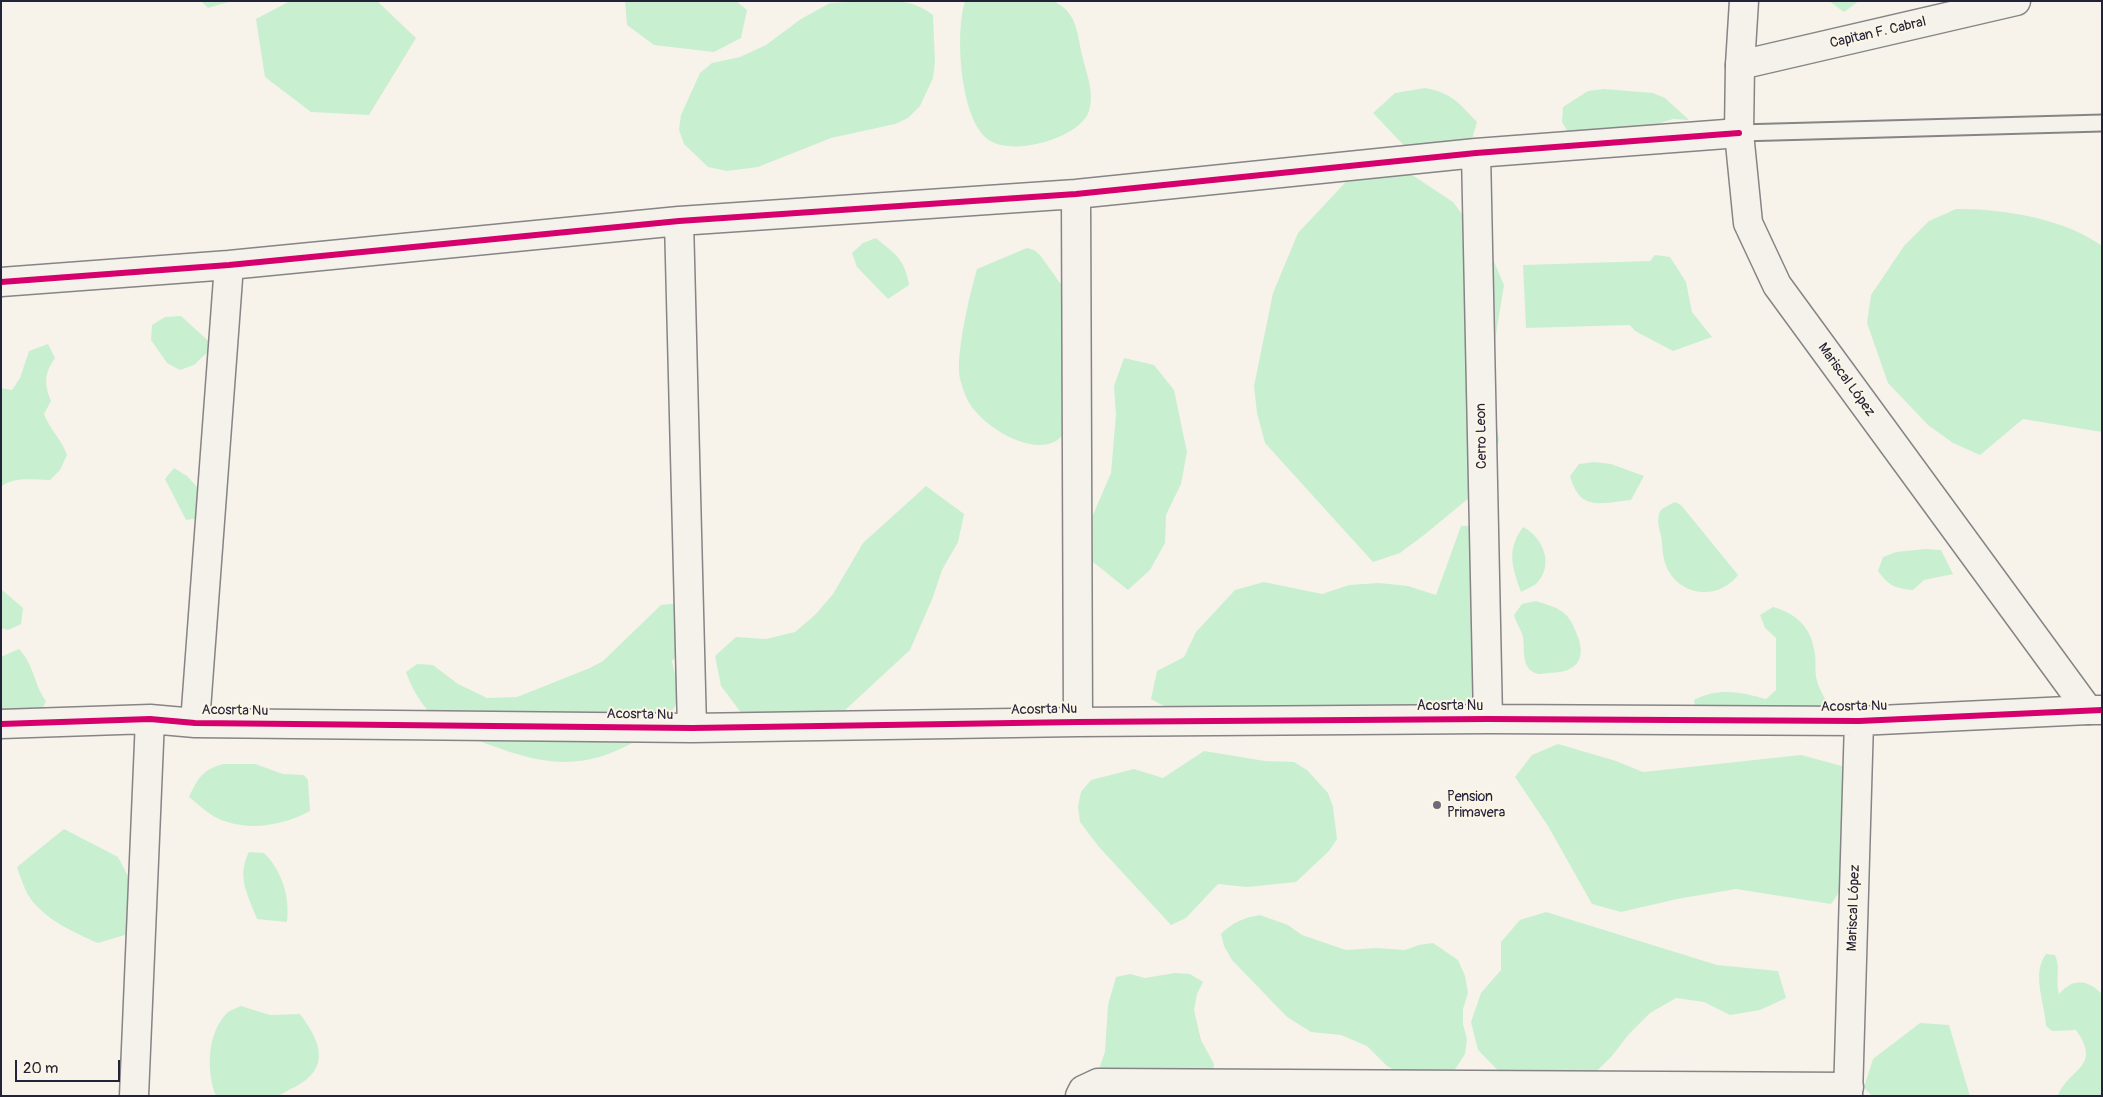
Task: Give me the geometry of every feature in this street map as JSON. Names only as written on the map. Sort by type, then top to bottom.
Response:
[{"type":"street","name":"Mariscal López","points":[[1744,1],[1740,65],[1739,133],[1748,223],[1777,285],[2095,710]]},
{"type":"street","name":"Capitan F. Cabral","points":[[1740,65],[2016,1]]},
{"type":"street","points":[[1,282],[229,265],[679,221],[1076,194],[1476,153],[1739,133]]},
{"type":"street","name":"Cerro Leon","points":[[1476,153],[1488,719]]},
{"type":"street","points":[[1076,194],[1078,722]]},
{"type":"street","points":[[679,221],[692,728]]},
{"type":"street","points":[[195,723],[229,265]]},
{"type":"street","name":"Acosrta Nu","points":[[1,724],[150,719],[195,723],[692,728],[1078,722],[1488,719],[1859,721],[2095,710]]},
{"type":"street","points":[[134,1096],[150,719]]},
{"type":"street","name":"Mariscal López","points":[[1849,1091],[1859,721]]},
{"type":"street","points":[[1080,1096],[1083,1090],[1098,1082],[1849,1091]]},
{"type":"lane","points":[[1739,133],[2102,123]]},
{"type":"green space","points":[[201,1],[232,1],[208,8]]},
{"type":"green space","points":[[290,1],[377,1],[416,38],[369,115],[311,112],[265,77],[256,19]]},
{"type":"green space","points":[[625,1],[736,1],[747,10],[741,38],[714,52],[654,45],[627,25]]},
{"type":"green space","points":[[965,1],[1053,1],[1067,11],[1075,24],[1088,75],[1091,104],[1083,121],[1072,130],[1058,137],[1042,143],[1025,146],[1009,146],[995,143],[985,137],[977,126],[970,110],[962,72],[960,32]]},
{"type":"green space","points":[[1829,1],[1859,1],[1844,12]]},
{"type":"green space","points":[[905,2],[919,6],[933,15],[935,62],[933,78],[920,106],[908,118],[895,124],[831,138],[758,167],[727,171],[708,167],[684,144],[679,130],[681,115],[700,73],[712,63],[740,57],[766,45],[801,19],[830,3]]},
{"type":"green space","points":[[1425,88],[1449,96],[1460,104],[1477,122],[1469,149],[1415,157],[1373,113],[1395,93]]},
{"type":"green space","points":[[1604,89],[1653,93],[1665,98],[1689,120],[1673,119],[1597,143],[1569,134],[1562,122],[1563,107],[1588,91]]},
{"type":"green space","points":[[1372,154],[1400,167],[1453,202],[1490,252],[1504,285],[1489,378],[1499,440],[1489,473],[1469,498],[1424,535],[1400,553],[1373,562],[1265,443],[1257,413],[1254,386],[1273,293],[1298,233]]},
{"type":"green space","points":[[1956,209],[2012,213],[2052,222],[2087,237],[2102,246],[2102,432],[2023,419],[1980,455],[1953,443],[1928,425],[1888,383],[1867,323],[1871,295],[1904,246],[1929,221]]},
{"type":"green space","points":[[876,238],[894,253],[902,263],[909,285],[888,299],[857,267],[852,253],[863,243]]},
{"type":"green space","points":[[1027,248],[1034,250],[1040,255],[1060,283],[1084,291],[1069,422],[1064,433],[1056,441],[1045,445],[1020,441],[994,428],[974,410],[968,401],[960,379],[961,340],[977,269]]},
{"type":"green space","points":[[1655,255],[1670,257],[1686,282],[1692,312],[1712,337],[1673,351],[1635,331],[1630,325],[1526,328],[1523,265],[1650,261]]},
{"type":"green space","points":[[181,316],[214,346],[194,365],[180,370],[167,363],[151,340],[152,325],[165,317]]},
{"type":"green space","points":[[48,344],[55,358],[46,379],[51,401],[44,414],[67,455],[60,470],[50,480],[18,480],[1,487],[1,388],[12,390],[20,378],[29,351]]},
{"type":"green space","points":[[1124,358],[1154,365],[1174,390],[1187,452],[1181,484],[1166,515],[1165,543],[1150,570],[1128,590],[1078,550],[1111,473],[1116,415],[1114,386]]},
{"type":"green space","points":[[1594,462],[1611,464],[1644,476],[1631,500],[1593,503],[1579,495],[1570,476],[1579,464]]},
{"type":"green space","points":[[174,468],[187,476],[199,489],[200,518],[186,520],[165,479]]},
{"type":"green space","points":[[926,486],[964,514],[958,542],[942,570],[933,597],[910,650],[844,711],[816,728],[787,741],[758,735],[721,686],[715,656],[736,637],[766,639],[795,632],[816,614],[833,594],[863,543]]},
{"type":"green space","points":[[1675,502],[1681,505],[1738,575],[1722,588],[1702,592],[1692,590],[1683,586],[1668,570],[1658,523],[1661,510]]},
{"type":"green space","points":[[1491,525],[1498,640],[1502,671],[1494,701],[1471,721],[1177,713],[1151,699],[1157,671],[1184,657],[1196,632],[1235,590],[1264,582],[1322,594],[1349,585],[1379,583],[1408,586],[1436,595],[1461,526]]},
{"type":"green space","points":[[1523,527],[1536,537],[1541,544],[1546,560],[1542,577],[1536,584],[1521,592],[1512,559],[1514,544]]},
{"type":"green space","points":[[1925,549],[1941,550],[1953,574],[1924,580],[1913,590],[1902,589],[1893,585],[1885,580],[1878,571],[1883,557],[1896,552]]},
{"type":"green space","points":[[1,589],[23,608],[21,624],[8,630],[1,628]]},
{"type":"green space","points":[[1536,601],[1561,611],[1568,617],[1575,629],[1581,650],[1580,657],[1573,667],[1558,672],[1539,674],[1529,669],[1524,656],[1523,637],[1514,615],[1522,604]]},
{"type":"green space","points":[[681,603],[694,640],[672,661],[677,680],[678,699],[671,713],[639,739],[613,752],[590,759],[567,762],[522,756],[450,730],[429,712],[413,689],[406,672],[417,664],[433,665],[458,684],[487,698],[517,697],[603,661],[661,605]]},
{"type":"green space","points":[[1773,607],[1795,617],[1809,634],[1815,653],[1817,681],[1829,706],[1819,715],[1697,716],[1694,700],[1712,693],[1748,694],[1766,699],[1776,690],[1776,638],[1765,628],[1760,615]]},
{"type":"green space","points":[[19,649],[28,662],[46,701],[39,716],[1,736],[1,657]]},
{"type":"green space","points":[[1558,744],[1616,761],[1643,772],[1801,755],[1857,770],[1865,855],[1831,904],[1736,889],[1677,899],[1621,912],[1592,904],[1548,826],[1515,777],[1532,755]]},
{"type":"green space","points":[[1204,751],[1265,761],[1294,762],[1307,770],[1328,793],[1333,807],[1337,839],[1329,851],[1296,882],[1247,887],[1218,884],[1186,918],[1171,925],[1099,847],[1080,822],[1078,806],[1081,792],[1091,780],[1134,769],[1163,778]]},
{"type":"green space","points":[[223,764],[255,764],[283,774],[304,775],[308,780],[310,811],[288,820],[252,826],[240,825],[217,818],[189,797],[205,772]]},
{"type":"green space","points":[[64,829],[118,857],[148,914],[128,934],[98,943],[68,929],[49,917],[40,910],[27,893],[17,867]]},
{"type":"green space","points":[[249,852],[264,853],[276,868],[286,893],[287,922],[257,919],[243,878],[245,861]]},
{"type":"green space","points":[[1546,912],[1717,965],[1778,971],[1786,998],[1760,1010],[1730,1015],[1704,1002],[1676,998],[1650,1013],[1629,1034],[1611,1057],[1571,1096],[1523,1096],[1478,1050],[1471,1022],[1481,993],[1501,970],[1501,942],[1520,920]]},
{"type":"green space","points":[[1260,915],[1288,925],[1302,935],[1346,950],[1376,948],[1405,950],[1433,943],[1458,960],[1465,976],[1468,993],[1463,1009],[1463,1024],[1467,1039],[1465,1054],[1456,1068],[1444,1078],[1415,1082],[1387,1066],[1367,1046],[1341,1035],[1311,1032],[1287,1017],[1232,960],[1224,946],[1221,934],[1225,930],[1239,921]]},
{"type":"green space","points":[[2046,954],[2055,955],[2057,960],[2059,994],[2070,985],[2080,982],[2091,985],[2102,994],[2102,1096],[2058,1096],[2069,1079],[2081,1067],[2085,1060],[2086,1052],[2076,1030],[2052,1031],[2046,1026],[2039,980],[2042,962]]},
{"type":"green space","points":[[1175,973],[1190,974],[1203,982],[1197,994],[1194,1010],[1201,1040],[1214,1064],[1209,1093],[1104,1081],[1100,1066],[1105,1052],[1108,1005],[1116,977],[1130,974],[1145,978]]},
{"type":"green space","points":[[241,1006],[270,1015],[300,1014],[313,1035],[319,1054],[314,1072],[306,1080],[277,1096],[216,1096],[210,1064],[212,1041],[220,1021],[227,1013]]},
{"type":"green space","points":[[1920,1023],[1949,1025],[1970,1096],[1872,1096],[1864,1087],[1873,1059]]},
{"type":"cycle path","points":[[1,282],[229,265],[679,221],[1076,194],[1476,153],[1739,133]]},
{"type":"cycle path","points":[[1,724],[150,719],[195,723],[692,728],[1078,722],[1488,719],[1859,721],[2102,710]]},
{"type":"place","name":"Pension Primavera","points":[[1437,805]]}]
